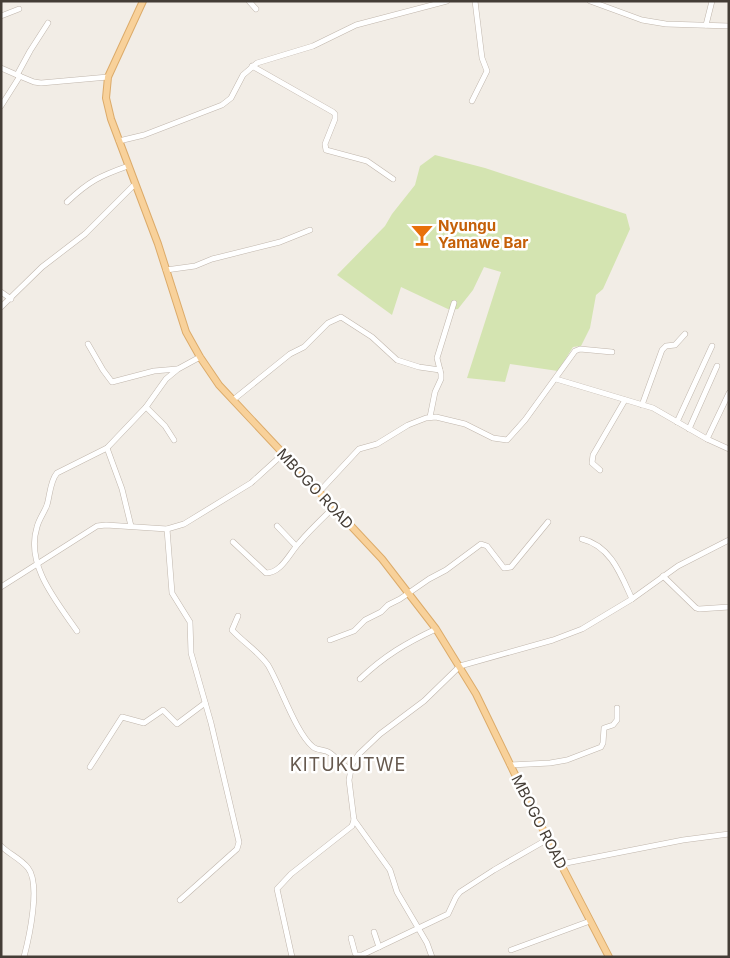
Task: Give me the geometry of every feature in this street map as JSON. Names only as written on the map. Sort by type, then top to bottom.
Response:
[{"type":"main road","name":"MBOGO ROAD","points":[[144,1],[108,77],[106,98],[111,119],[158,244],[186,332],[219,385],[382,560],[436,629],[460,666],[609,957]]},
{"type":"street","points":[[249,1],[256,10]]},
{"type":"street","points":[[119,141],[144,135],[224,104],[235,91],[243,75],[252,66],[313,46],[356,25],[447,1]]},
{"type":"street","points":[[472,101],[487,71],[482,58],[474,1]]},
{"type":"street","points":[[590,1],[642,20],[666,24],[729,26]]},
{"type":"street","points":[[706,25],[712,1]]},
{"type":"street","points":[[1,16],[18,9]]},
{"type":"street","points":[[1,106],[48,23]]},
{"type":"street","points":[[252,66],[335,114],[325,144],[326,150],[367,161],[393,179]]},
{"type":"street","points":[[1,68],[38,83],[108,77]]},
{"type":"street","points":[[68,202],[87,184],[128,166]]},
{"type":"street","points":[[1,307],[42,267],[85,234],[134,184]]},
{"type":"street","points":[[166,270],[195,266],[212,259],[280,242],[310,230]]},
{"type":"street","points":[[1,292],[11,299]]},
{"type":"street","points":[[430,417],[435,392],[441,379],[437,358],[454,303]]},
{"type":"street","points":[[233,400],[290,354],[304,347],[328,323],[341,317],[366,333],[397,360],[419,367],[440,370]]},
{"type":"street","points":[[642,405],[662,350],[666,346],[675,345],[685,334]]},
{"type":"street","points":[[88,344],[112,382],[154,371],[178,369]]},
{"type":"street","points":[[677,422],[712,346]]},
{"type":"street","points":[[319,492],[359,449],[377,444],[408,426],[430,417],[465,424],[493,438],[506,441],[578,350],[612,352]]},
{"type":"street","points":[[77,631],[44,580],[38,564],[35,541],[37,526],[45,510],[55,475],[107,448],[146,407],[166,379],[178,369],[200,357]]},
{"type":"street","points":[[689,428],[717,366]]},
{"type":"street","points":[[556,379],[653,408],[707,440],[729,449]]},
{"type":"street","points":[[707,440],[729,393]]},
{"type":"street","points":[[600,470],[592,463],[593,455],[625,400]]},
{"type":"street","points":[[146,407],[165,426],[174,440]]},
{"type":"street","points":[[107,448],[122,489],[131,526]]},
{"type":"street","points":[[1,587],[97,526],[167,529],[191,520],[251,483],[284,454]]},
{"type":"street","points":[[233,542],[268,574],[286,561],[296,546],[333,508]]},
{"type":"street","points":[[330,640],[350,633],[365,620],[378,615],[388,605],[452,565],[481,544],[486,546],[504,568],[510,567],[548,522]]},
{"type":"street","points":[[276,526],[296,546]]},
{"type":"street","points":[[167,529],[172,593],[190,622],[190,646],[239,842],[237,849],[180,900]]},
{"type":"street","points":[[582,539],[600,547],[614,561],[632,599]]},
{"type":"street","points":[[292,957],[277,889],[291,874],[352,826],[354,820],[349,780],[352,764],[359,754],[394,723],[424,701],[460,666],[504,655],[570,634],[596,622],[663,576],[729,540]]},
{"type":"street","points":[[663,576],[696,608],[729,607]]},
{"type":"street","points":[[238,616],[232,630],[258,652],[267,664],[280,686],[302,734],[314,748],[329,752],[351,770]]},
{"type":"street","points":[[360,679],[404,644],[436,629]]},
{"type":"street","points":[[90,767],[122,717],[144,723],[163,710],[177,724],[204,703]]},
{"type":"street","points":[[510,765],[568,760],[601,747],[604,743],[603,732],[607,726],[616,722],[617,708]]},
{"type":"street","points":[[354,820],[372,842],[390,870],[397,892],[427,943],[432,957]]},
{"type":"street","points":[[561,864],[683,840],[729,834]]},
{"type":"street","points":[[351,938],[356,955],[362,955],[448,914],[460,892],[548,839]]},
{"type":"street","points":[[1,846],[28,869],[34,880],[31,921],[24,957]]},
{"type":"street","points":[[511,950],[590,922]]},
{"type":"street","points":[[374,932],[379,947]]},
{"type":"green space","points":[[435,155],[485,168],[626,214],[630,229],[603,289],[596,295],[590,328],[581,346],[573,347],[558,371],[510,364],[505,382],[467,378],[501,272],[484,267],[473,290],[458,309],[450,310],[401,287],[392,315],[337,275],[385,226],[415,185],[420,166]]},
{"type":"place","name":"Nyungu Yamawe Bar","points":[[422,235]]},
{"type":"district","name":"KITUKUTWE","points":[[348,765]]}]
